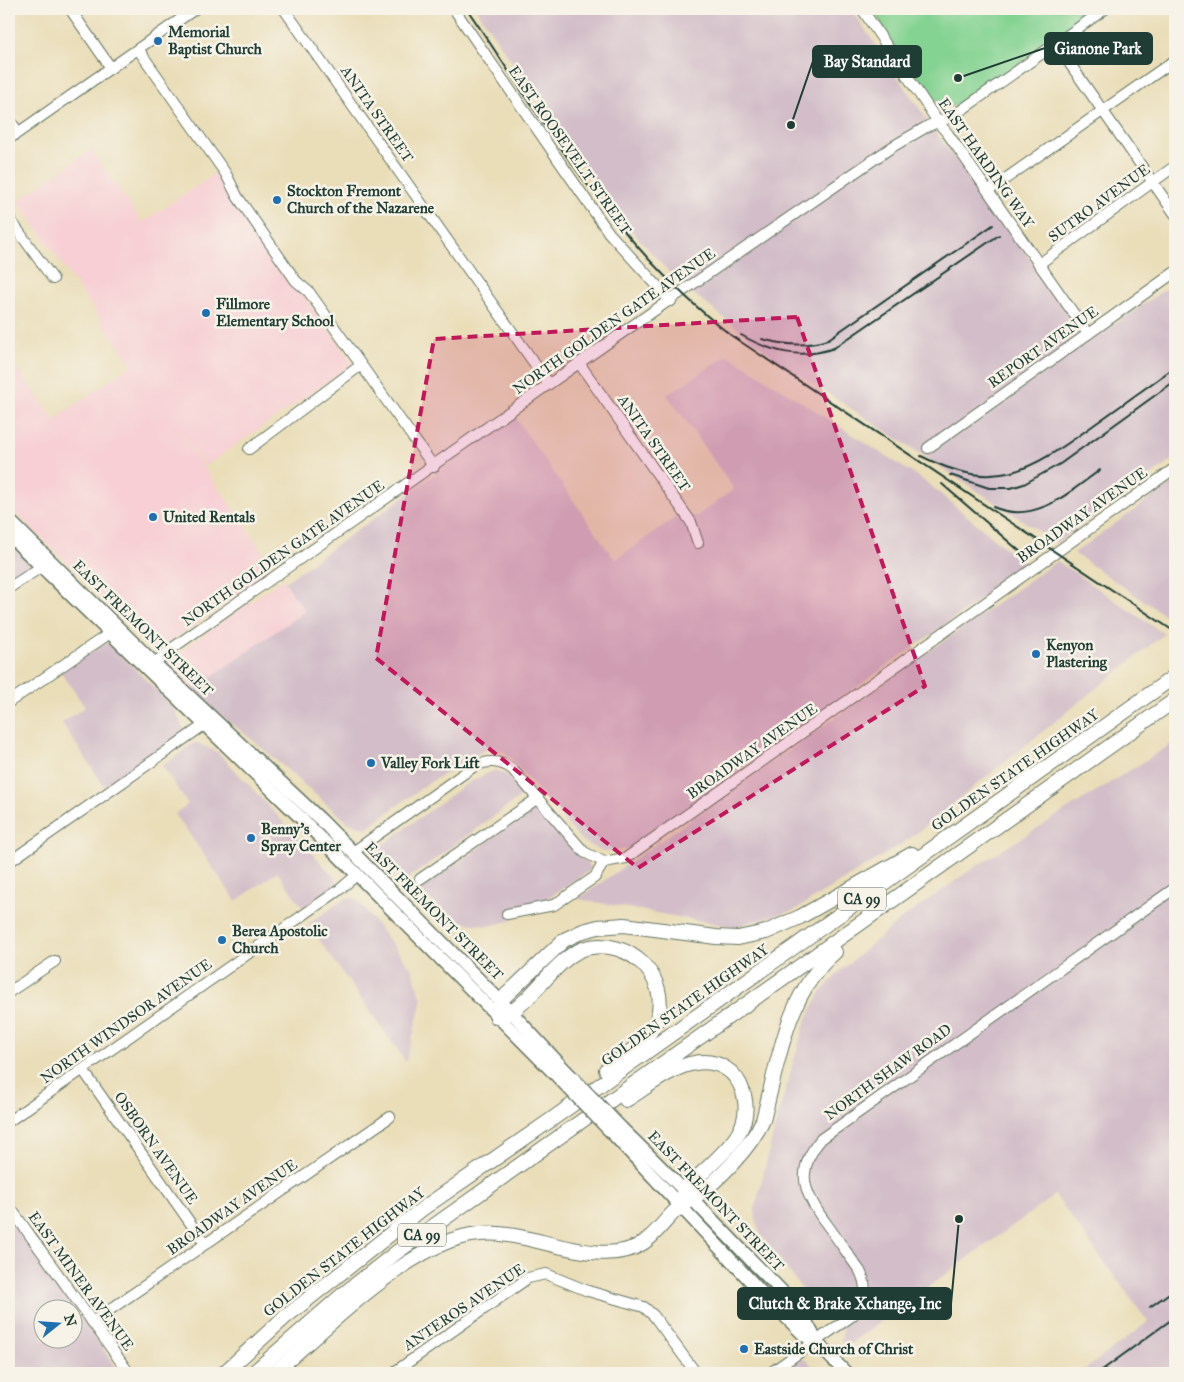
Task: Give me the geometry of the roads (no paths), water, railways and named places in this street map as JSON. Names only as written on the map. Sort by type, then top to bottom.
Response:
[{"type":"highway","name":"GOLDEN STATE HIGHWAY","points":[[224,1373],[284,1318],[365,1252],[422,1209],[548,1122],[1175,676]]},
{"type":"highway","name":"CA 99","points":[[253,1373],[340,1296],[397,1252],[1175,700]]},
{"type":"highway","points":[[497,1017],[500,1001],[564,940],[583,931],[598,927],[624,925],[716,937],[738,938],[766,932],[800,917],[964,827]]},
{"type":"highway","points":[[689,1194],[735,1160],[757,1133],[763,1120],[792,1011],[808,980],[830,956],[914,886]]},
{"type":"highway","points":[[497,1017],[511,1012],[572,956],[592,947],[613,946],[632,954],[648,968],[657,988],[660,1005],[651,1030],[619,1060],[563,1103],[548,1122]]},
{"type":"highway","points":[[274,1373],[380,1284],[429,1249],[454,1240],[481,1234],[507,1235],[598,1252],[619,1253],[643,1243],[681,1206],[725,1152],[744,1125],[745,1099],[740,1084],[733,1073],[722,1066],[698,1062],[676,1070],[614,1108],[599,1109]]},
{"type":"main road","name":"EAST FREMONT STREET","points":[[9,520],[46,563],[151,666],[288,788],[353,852],[362,870],[497,1017],[562,1074]]},
{"type":"main road","name":"EAST FREMONT STREET","points":[[9,535],[46,563]]},
{"type":"main road","name":"EAST FREMONT STREET","points":[[151,666],[204,725],[362,870],[511,1012],[562,1074],[618,1132],[681,1206],[761,1292],[804,1335],[816,1342],[846,1373]]},
{"type":"main road","name":"EAST FREMONT STREET","points":[[618,1132],[689,1194],[809,1322],[816,1342]]},
{"type":"street","points":[[70,9],[111,68]]},
{"type":"street","points":[[9,139],[195,9]]},
{"type":"street","name":"ANITA STREET","points":[[284,9],[549,384]]},
{"type":"street","name":"EAST ROOSEVELT STREET","points":[[454,9],[609,233],[670,301]]},
{"type":"street","name":"EAST HARDING WAY","points":[[862,9],[938,122],[1088,334]]},
{"type":"street","name":"NORTH GOLDEN GATE AVENUE","points":[[151,666],[253,591],[892,147],[953,116],[1105,9]]},
{"type":"street","points":[[1056,44],[1175,214]]},
{"type":"street","points":[[138,49],[226,174],[237,196],[296,281],[309,292],[434,467]]},
{"type":"street","points":[[988,191],[1175,60]]},
{"type":"street","points":[[9,119],[18,132]]},
{"type":"street","name":"SUTRO AVENUE","points":[[1039,264],[1175,166]]},
{"type":"street","points":[[9,218],[53,279]]},
{"type":"street","name":"REPORT AVENUE","points":[[928,448],[1175,272]]},
{"type":"street","name":"ANITA STREET","points":[[579,363],[688,518],[698,543]]},
{"type":"street","points":[[249,449],[361,364]]},
{"type":"street","name":"BROADWAY AVENUE","points":[[604,862],[618,861],[636,851],[1175,468]]},
{"type":"street","points":[[9,588],[46,563]]},
{"type":"street","points":[[9,702],[114,630]]},
{"type":"street","points":[[9,862],[204,725]]},
{"type":"street","points":[[353,852],[473,767],[483,763],[500,763],[509,767],[579,847],[594,858],[604,862],[595,876],[554,905],[507,914]]},
{"type":"street","points":[[420,879],[538,798]]},
{"type":"street","name":"NORTH WINDSOR AVENUE","points":[[9,1121],[339,890],[362,870]]},
{"type":"street","name":"NORTH SHAW ROAD","points":[[770,1373],[857,1312],[863,1300],[865,1287],[860,1271],[809,1198],[804,1175],[813,1148],[821,1139],[917,1070],[1175,888]]},
{"type":"street","points":[[9,992],[55,961]]},
{"type":"street","name":"OSBORN AVENUE","points":[[83,1070],[205,1244]]},
{"type":"street","name":"BROADWAY AVENUE","points":[[92,1322],[390,1117]]},
{"type":"street","name":"EAST MINER AVENUE","points":[[9,1206],[129,1373]]},
{"type":"street","name":"ANTEROS AVENUE","points":[[393,1373],[528,1278],[539,1274],[552,1276],[588,1291],[644,1307],[654,1316],[696,1373]]},
{"type":"railway","points":[[467,9],[586,183],[654,265],[691,302],[732,336],[1175,632]]},
{"type":"railway","points":[[762,339],[794,344],[811,344],[827,340],[993,225]]},
{"type":"railway","points":[[741,335],[775,350],[798,354],[822,352],[834,348],[999,235]]},
{"type":"railway","points":[[921,456],[970,474],[991,475],[1011,472],[1030,466],[1069,442],[1175,367]]},
{"type":"railway","points":[[950,475],[989,488],[1011,488],[1024,484],[1060,464],[1175,381]]},
{"type":"railway","points":[[993,507],[1008,512],[1023,512],[1037,509],[1063,497],[1100,470]]},
{"type":"railway","points":[[942,484],[1023,554]]},
{"type":"railway","points":[[1150,1307],[1175,1289]]},
{"type":"railway","points":[[1098,1373],[1175,1317]]},
{"type":"place","name":"Memorial Baptist Church","points":[[158,41]]},
{"type":"place","name":"Gianone Park","points":[[958,78]]},
{"type":"place","name":"Bay Standard","points":[[791,125]]},
{"type":"place","name":"Stockton Fremont Church of the Nazarene","points":[[277,200]]},
{"type":"place","name":"Fillmore Elementary School","points":[[206,313]]},
{"type":"place","name":"United Rentals","points":[[153,517]]},
{"type":"place","name":"Kenyon Plastering","points":[[1036,654]]},
{"type":"place","name":"Valley Fork Lift","points":[[371,763]]},
{"type":"place","name":"Benny's Spray Center","points":[[251,838]]},
{"type":"place","name":"Berea Apostolic Church","points":[[222,940]]},
{"type":"place","name":"Clutch & Brake Xchange, Inc","points":[[959,1219]]},
{"type":"place","name":"Eastside Church of Christ","points":[[744,1349]]}]
